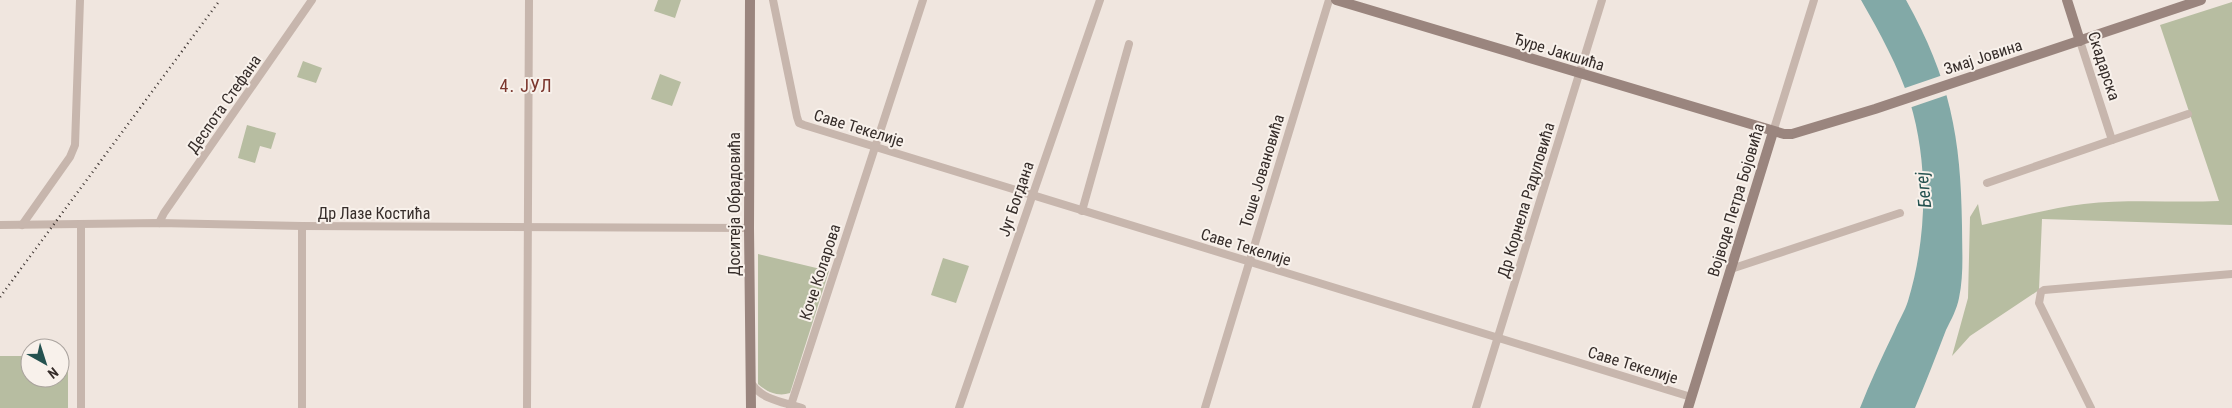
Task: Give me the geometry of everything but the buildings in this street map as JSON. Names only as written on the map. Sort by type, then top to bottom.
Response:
[{"type":"street","points":[[22,225],[70,157],[75,145],[80,0]]},
{"type":"street","name":"Деспота Стефана","points":[[159,223],[164,213],[312,0]]},
{"type":"street","points":[[527,408],[530,0]]},
{"type":"street","name":"Доситеја Обрадовића","points":[[750,0],[749,228],[751,408]]},
{"type":"street","name":"Саве Текелије","points":[[773,0],[796,117],[799,123],[1691,397]]},
{"type":"street","name":"Коче Коларова","points":[[791,406],[923,0]]},
{"type":"street","name":"Југ Богдана","points":[[959,408],[1100,0]]},
{"type":"street","name":"Тоше Јовановића","points":[[1205,408],[1329,0]]},
{"type":"street","name":"Ђуре Јакшића","points":[[1336,0],[1773,132]]},
{"type":"street","name":"Др Корнела Радуловића","points":[[1476,408],[1602,0]]},
{"type":"street","name":"Војводе Петра Бојовића","points":[[1688,408],[1814,0]]},
{"type":"street","name":"Скадарска","points":[[2067,0],[2112,140]]},
{"type":"street","name":"Змај Јовина","points":[[1773,132],[1792,134],[2201,0]]},
{"type":"street","points":[[1082,211],[1129,44]]},
{"type":"street","points":[[1987,184],[2188,114]]},
{"type":"street","points":[[1731,268],[1900,213]]},
{"type":"street","name":"Др Лазе Костића","points":[[0,225],[159,223],[528,228],[749,228]]},
{"type":"street","points":[[81,225],[81,408]]},
{"type":"street","points":[[302,226],[302,408]]},
{"type":"street","points":[[2092,408],[2040,303],[2041,292],[2044,290],[2232,274]]},
{"type":"street","points":[[751,383],[765,397],[802,408]]},
{"type":"green space","points":[[658,0],[681,0],[675,18],[654,11]]},
{"type":"green space","points":[[2232,2],[2232,225],[2042,219],[2039,290],[1970,336],[1952,356],[1968,298],[1970,217],[1978,204],[1982,225],[2084,204],[2219,201],[2160,25]]},
{"type":"green space","points":[[303,61],[322,68],[316,83],[297,77]]},
{"type":"green space","points":[[660,74],[681,82],[672,106],[651,99]]},
{"type":"green space","points":[[247,125],[276,133],[271,149],[260,146],[255,163],[238,158]]},
{"type":"green space","points":[[758,254],[829,271],[790,393],[786,394],[773,393],[758,384]]},
{"type":"green space","points":[[943,258],[969,266],[956,303],[931,295]]},
{"type":"green space","points":[[0,356],[20,356],[20,388],[68,388],[68,408],[0,408]]},
{"type":"water","name":"Бегеј","points":[[1861,0],[1906,0],[1921,29],[1943,83],[1950,109],[1959,164],[1961,194],[1961,289],[1955,310],[1915,408],[1860,408],[1908,301],[1919,252],[1923,201],[1920,151],[1910,102],[1888,50]]},
{"type":"pier","points":[[1943,75],[1950,94],[1909,108],[1902,89]]},
{"type":"railway","points":[[0,297],[220,0]]},
{"type":"district","name":"4. ЈУЛ","points":[[526,85]]}]
